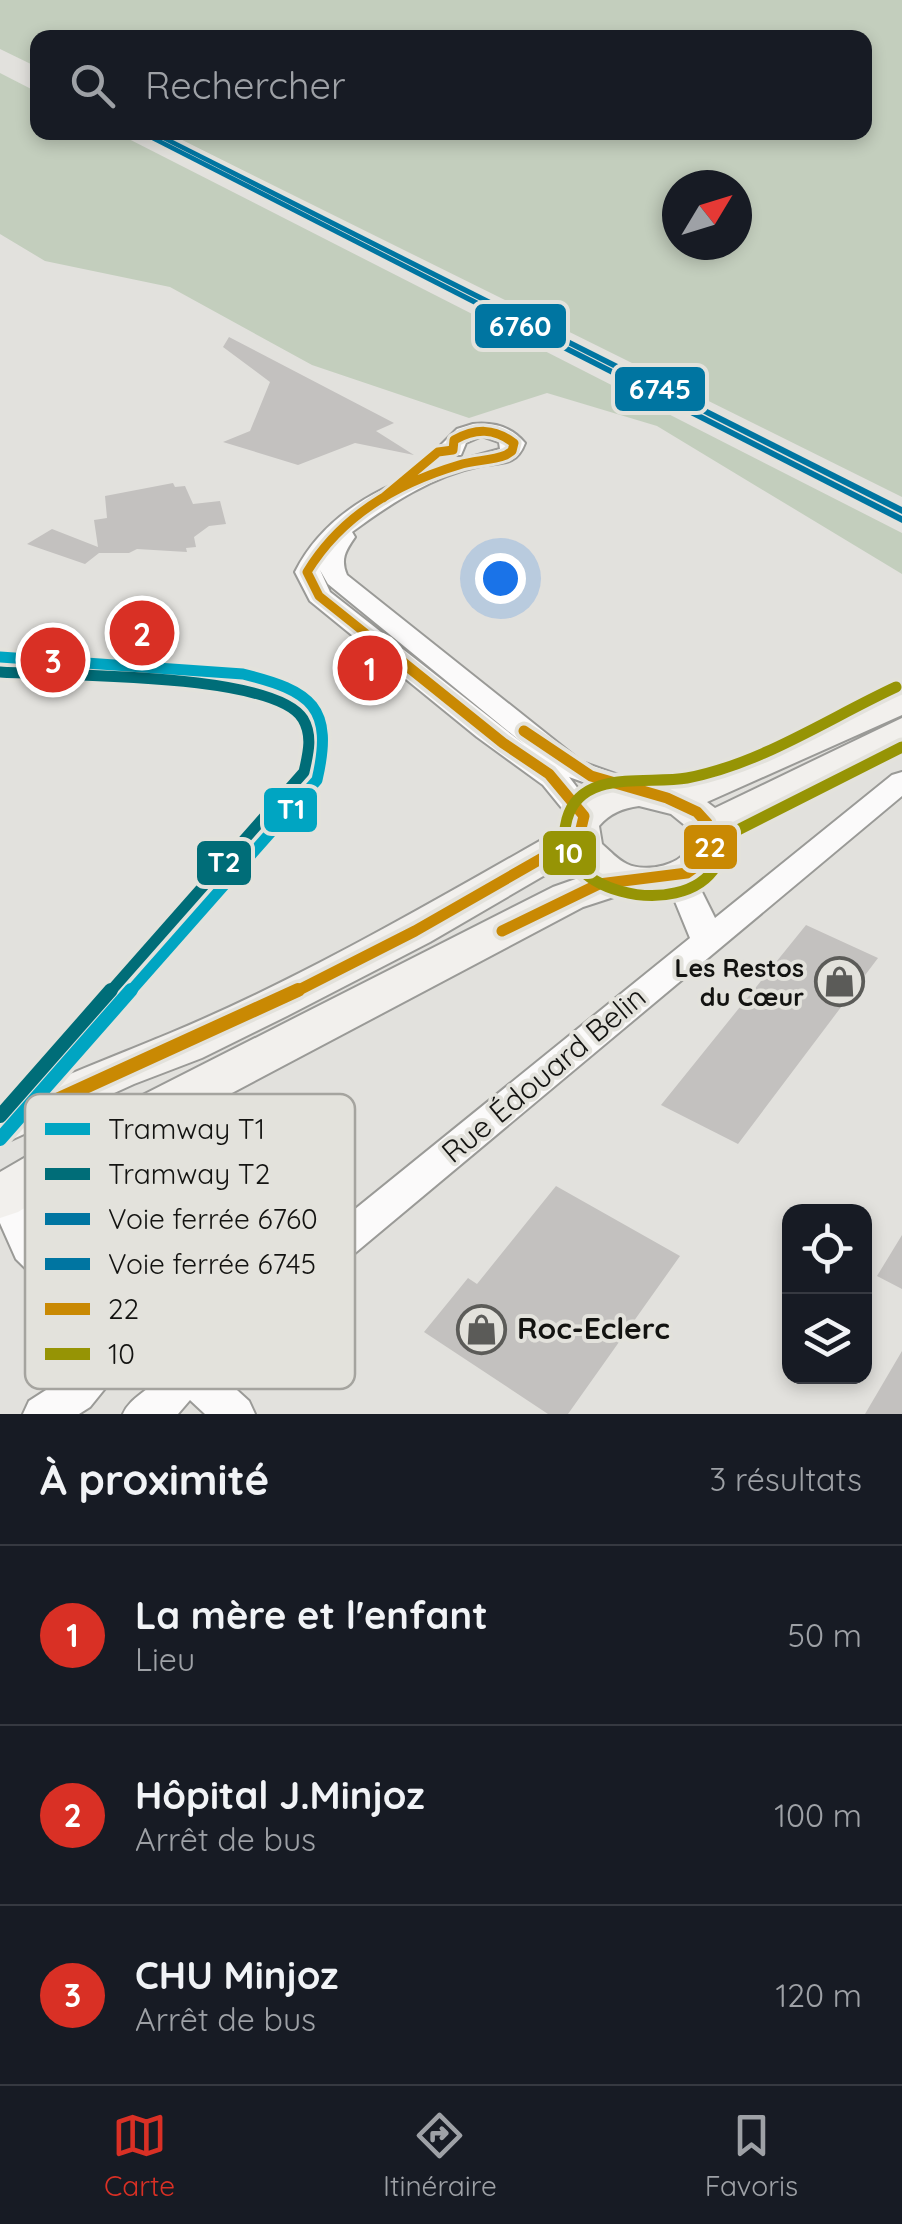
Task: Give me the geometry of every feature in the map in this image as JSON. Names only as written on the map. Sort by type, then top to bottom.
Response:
[{"type":"street","points":[[383,498],[432,474],[476,460],[504,457],[514,443],[504,434],[476,430],[454,440],[453,450]]},
{"type":"street","points":[[476,460],[453,450],[438,452],[320,546],[307,572],[318,596],[503,743],[526,755],[573,796],[592,861],[624,878]]},
{"type":"street","points":[[188,1094],[568,896],[624,878],[662,881],[680,877],[708,856],[712,842],[709,828],[682,803],[572,768],[337,579],[330,566],[330,553],[347,526]]},
{"type":"street","points":[[366,633],[407,636]]},
{"type":"street","points":[[71,1094],[254,1012],[415,931],[581,826],[606,799],[696,792],[902,701]]},
{"type":"street","points":[[709,828],[902,730]]},
{"type":"street","name":"Rue Édouard Belin","points":[[355,1231],[902,781]]},
{"type":"street","points":[[680,877],[707,940]]},
{"type":"street","points":[[0,1126],[25,1115]]},
{"type":"street","points":[[2,1193],[25,1180]]},
{"type":"street","points":[[2,1193],[25,1238]]},
{"type":"street","points":[[2,1193],[25,1203]]},
{"type":"street","points":[[44,1414],[78,1389]]},
{"type":"street","name":"Rue Édouard Belin","points":[[144,1414],[168,1398],[174,1389]]},
{"type":"street","points":[[207,1389],[234,1414]]},
{"type":"green space","points":[[0,0],[902,0],[902,497],[182,140],[872,140],[872,30],[30,30],[30,64],[0,49]]},
{"type":"green space","points":[[0,73],[30,88],[30,140],[131,140],[902,533],[902,574],[657,426],[547,393],[469,418],[312,365],[170,287],[45,261],[0,234]]},
{"type":"building","points":[[229,337],[394,423],[376,431],[414,455],[355,443],[298,465],[223,442],[250,431],[270,382],[223,347]]},
{"type":"building","points":[[173,483],[175,487],[185,486],[193,504],[220,501],[226,524],[209,526],[194,537],[196,547],[186,548],[187,552],[137,549],[129,553],[99,553],[85,564],[27,544],[52,529],[98,547],[94,520],[107,518],[105,496]]},
{"type":"building","points":[[806,925],[878,958],[738,1144],[661,1105]]},
{"type":"building","points":[[556,1186],[680,1256],[568,1414],[548,1414],[424,1332],[468,1278],[477,1284]]},
{"type":"building","points":[[902,1235],[902,1289],[877,1276]]},
{"type":"building","points":[[902,1351],[902,1414],[865,1414]]},
{"type":"tram line","name":"T1","points":[[0,657],[209,670],[275,682],[301,695],[319,715],[325,743],[317,780],[40,1094]]},
{"type":"tram line","name":"T2","points":[[0,672],[193,683],[257,692],[283,702],[302,718],[310,741],[304,772],[0,1116]]},
{"type":"tram line","name":"T1","points":[[0,1139],[25,1111]]},
{"type":"rail line","name":"6760","points":[[155,140],[902,520]]},
{"type":"rail line","name":"6745","points":[[166,140],[902,511]]},
{"type":"transit line","name":"22","points":[[71,1094],[271,1004],[415,931],[579,837],[584,816],[549,774],[503,743],[319,596],[307,572],[334,535],[372,505],[437,473],[506,455],[514,443],[492,432],[462,436],[454,440],[453,450],[438,452],[383,498]]},
{"type":"transit line","name":"10","points":[[896,687],[763,752],[710,772],[686,778],[617,782],[585,792],[566,821],[566,848],[581,870],[605,886],[635,894],[667,895],[695,886],[715,867],[724,837],[902,747]]},
{"type":"transit line","name":"22","points":[[502,931],[599,884],[687,873],[705,860],[711,845],[707,823],[683,803],[591,776],[524,731]]},
{"type":"transit line","name":"22","points":[[0,1126],[25,1115]]},
{"type":"place","name":"Hôpital J.Minjoz","points":[[142,633]]},
{"type":"place","name":"CHU Minjoz","points":[[53,660]]},
{"type":"place","name":"La mère et l'enfant","points":[[370,668]]},
{"type":"place","name":"Les Restos du Cœur","points":[[839,982]]},
{"type":"place","name":"Roc-Eclerc","points":[[482,1329]]}]
